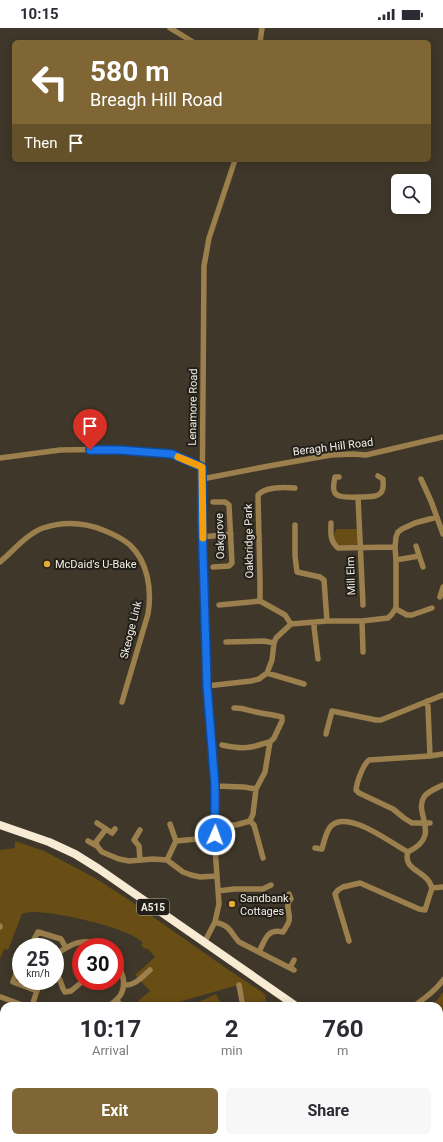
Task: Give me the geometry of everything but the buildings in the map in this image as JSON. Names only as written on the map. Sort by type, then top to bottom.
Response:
[{"type":"highway","name":"A515","points":[[0,825],[49,842],[75,854],[99,869],[290,1002]]},
{"type":"street","points":[[170,28],[190,40]]},
{"type":"street","points":[[260,40],[262,28]]},
{"type":"street","name":"Lenamore Road","points":[[204,943],[215,922],[219,904],[214,848],[216,822],[215,786],[207,686],[203,537],[202,467],[205,259],[209,238],[234,162]]},
{"type":"street","name":"Beragh Hill Road","points":[[202,480],[331,455],[366,455],[443,437]]},
{"type":"street","points":[[0,458],[60,450],[120,450],[172,454],[202,467]]},
{"type":"street","points":[[339,477],[335,477],[334,482],[334,490],[336,494],[340,496],[358,497],[376,496],[380,494],[383,485],[382,478],[378,476]]},
{"type":"street","points":[[420,479],[430,496],[443,534]]},
{"type":"street","name":"Oakbridge Park","points":[[260,601],[258,496],[263,491],[271,489],[285,487],[295,488]]},
{"type":"street","name":"Mill Elm","points":[[358,497],[363,605]]},
{"type":"street","name":"Oakgrove","points":[[213,502],[224,502],[229,504],[232,563],[229,566],[213,567]]},
{"type":"street","points":[[207,686],[259,679],[267,673],[272,660],[276,638],[291,624],[328,620],[362,621],[388,618],[396,609],[397,591],[395,547],[398,532],[415,523],[437,517]]},
{"type":"street","name":"Skeoge Link","points":[[0,562],[34,532],[58,524],[75,523],[94,526],[116,536],[130,545],[141,560],[146,574],[150,602],[148,614],[122,702]]},
{"type":"street","name":"Mill Elm","points":[[330,523],[333,544],[338,548],[395,547]]},
{"type":"street","points":[[295,524],[295,556],[297,572],[320,577],[324,580],[328,620]]},
{"type":"street","points":[[203,537],[231,534]]},
{"type":"street","points":[[416,546],[423,567]]},
{"type":"street","points":[[396,560],[419,556]]},
{"type":"street","points":[[440,597],[443,587]]},
{"type":"street","points":[[219,605],[260,601],[285,615],[291,624]]},
{"type":"street","points":[[396,609],[412,616],[432,608]]},
{"type":"street","points":[[362,621],[363,652]]},
{"type":"street","points":[[315,622],[314,627],[318,659]]},
{"type":"street","points":[[226,642],[264,641],[274,643]]},
{"type":"street","points":[[267,673],[304,684]]},
{"type":"street","points":[[326,734],[332,711],[381,720],[443,695]]},
{"type":"street","points":[[427,701],[430,756]]},
{"type":"street","points":[[226,825],[236,826],[250,821],[253,814],[256,789],[265,772],[270,742],[274,738],[282,721],[282,717],[234,708]]},
{"type":"street","points":[[222,745],[251,747],[270,742]]},
{"type":"street","points":[[430,823],[412,823],[393,809],[359,793],[356,790],[357,784],[366,763],[369,760],[443,754]]},
{"type":"street","points":[[408,852],[424,845],[430,838],[432,828],[424,812],[422,804],[424,797],[443,785]]},
{"type":"street","points":[[215,786],[256,789]]},
{"type":"street","points":[[250,821],[254,826],[263,858]]},
{"type":"street","points":[[315,848],[322,849],[332,825],[343,821],[359,824],[408,852]]},
{"type":"street","points":[[97,823],[112,833],[115,829]]},
{"type":"street","points":[[167,860],[176,841],[170,824]]},
{"type":"street","points":[[97,846],[96,842],[106,829]]},
{"type":"street","points":[[140,830],[134,840],[139,846],[140,860]]},
{"type":"street","points":[[176,841],[197,839]]},
{"type":"street","points":[[88,841],[97,846],[102,852],[119,859],[129,861],[167,860],[183,872],[191,875],[200,877],[217,876]]},
{"type":"street","points":[[349,941],[335,894],[338,890],[360,883],[419,910],[425,910],[432,888],[427,879],[409,864],[407,860],[408,852]]},
{"type":"street","points":[[218,891],[234,889],[263,889],[270,885]]},
{"type":"street","points":[[432,888],[443,887]]},
{"type":"street","points":[[259,952],[268,934],[274,931],[283,932],[290,920],[287,904],[291,899],[289,894]]},
{"type":"street","points":[[215,922],[229,928],[239,942],[292,969],[294,960]]},
{"type":"street","points":[[35,938],[38,932],[58,938]]},
{"type":"street","points":[[64,944],[66,948],[72,944]]},
{"type":"street","points":[[124,985],[133,984],[150,970]]},
{"type":"street","points":[[420,1002],[443,980]]},
{"type":"street","points":[[238,985],[242,1002]]},
{"type":"street","points":[[114,1002],[122,993],[123,990]]},
{"type":"street","points":[[33,1002],[36,991]]},
{"type":"street","points":[[1,997],[14,1002]]},
{"type":"shaded area","points":[[337,529],[357,529],[357,544],[347,546],[338,544],[334,538],[334,533]]},
{"type":"shaded area","points":[[15,841],[44,851],[95,878],[265,994],[266,1001],[246,1002],[241,984],[179,1002],[139,1002],[138,1001],[150,991],[135,975],[155,957],[147,948],[145,949],[141,945],[143,943],[123,931],[90,921],[56,914],[28,912],[22,914],[8,950],[4,949],[0,959],[0,850],[15,848]]},
{"type":"shaded area","points":[[443,992],[443,1002],[435,1002]]},
{"type":"shaded area","points":[[216,994],[220,1002],[199,1002]]},
{"type":"slow traffic","points":[[178,457],[202,467],[203,538]]},
{"type":"place","name":"McDaid's U-Bake","points":[[47,564]]},
{"type":"place","name":"Sandbank Cottages","points":[[232,904]]},
{"type":"route","points":[[90,450],[120,450],[172,454],[192,464],[202,467],[202,521],[207,686],[215,786],[215,835]]}]
